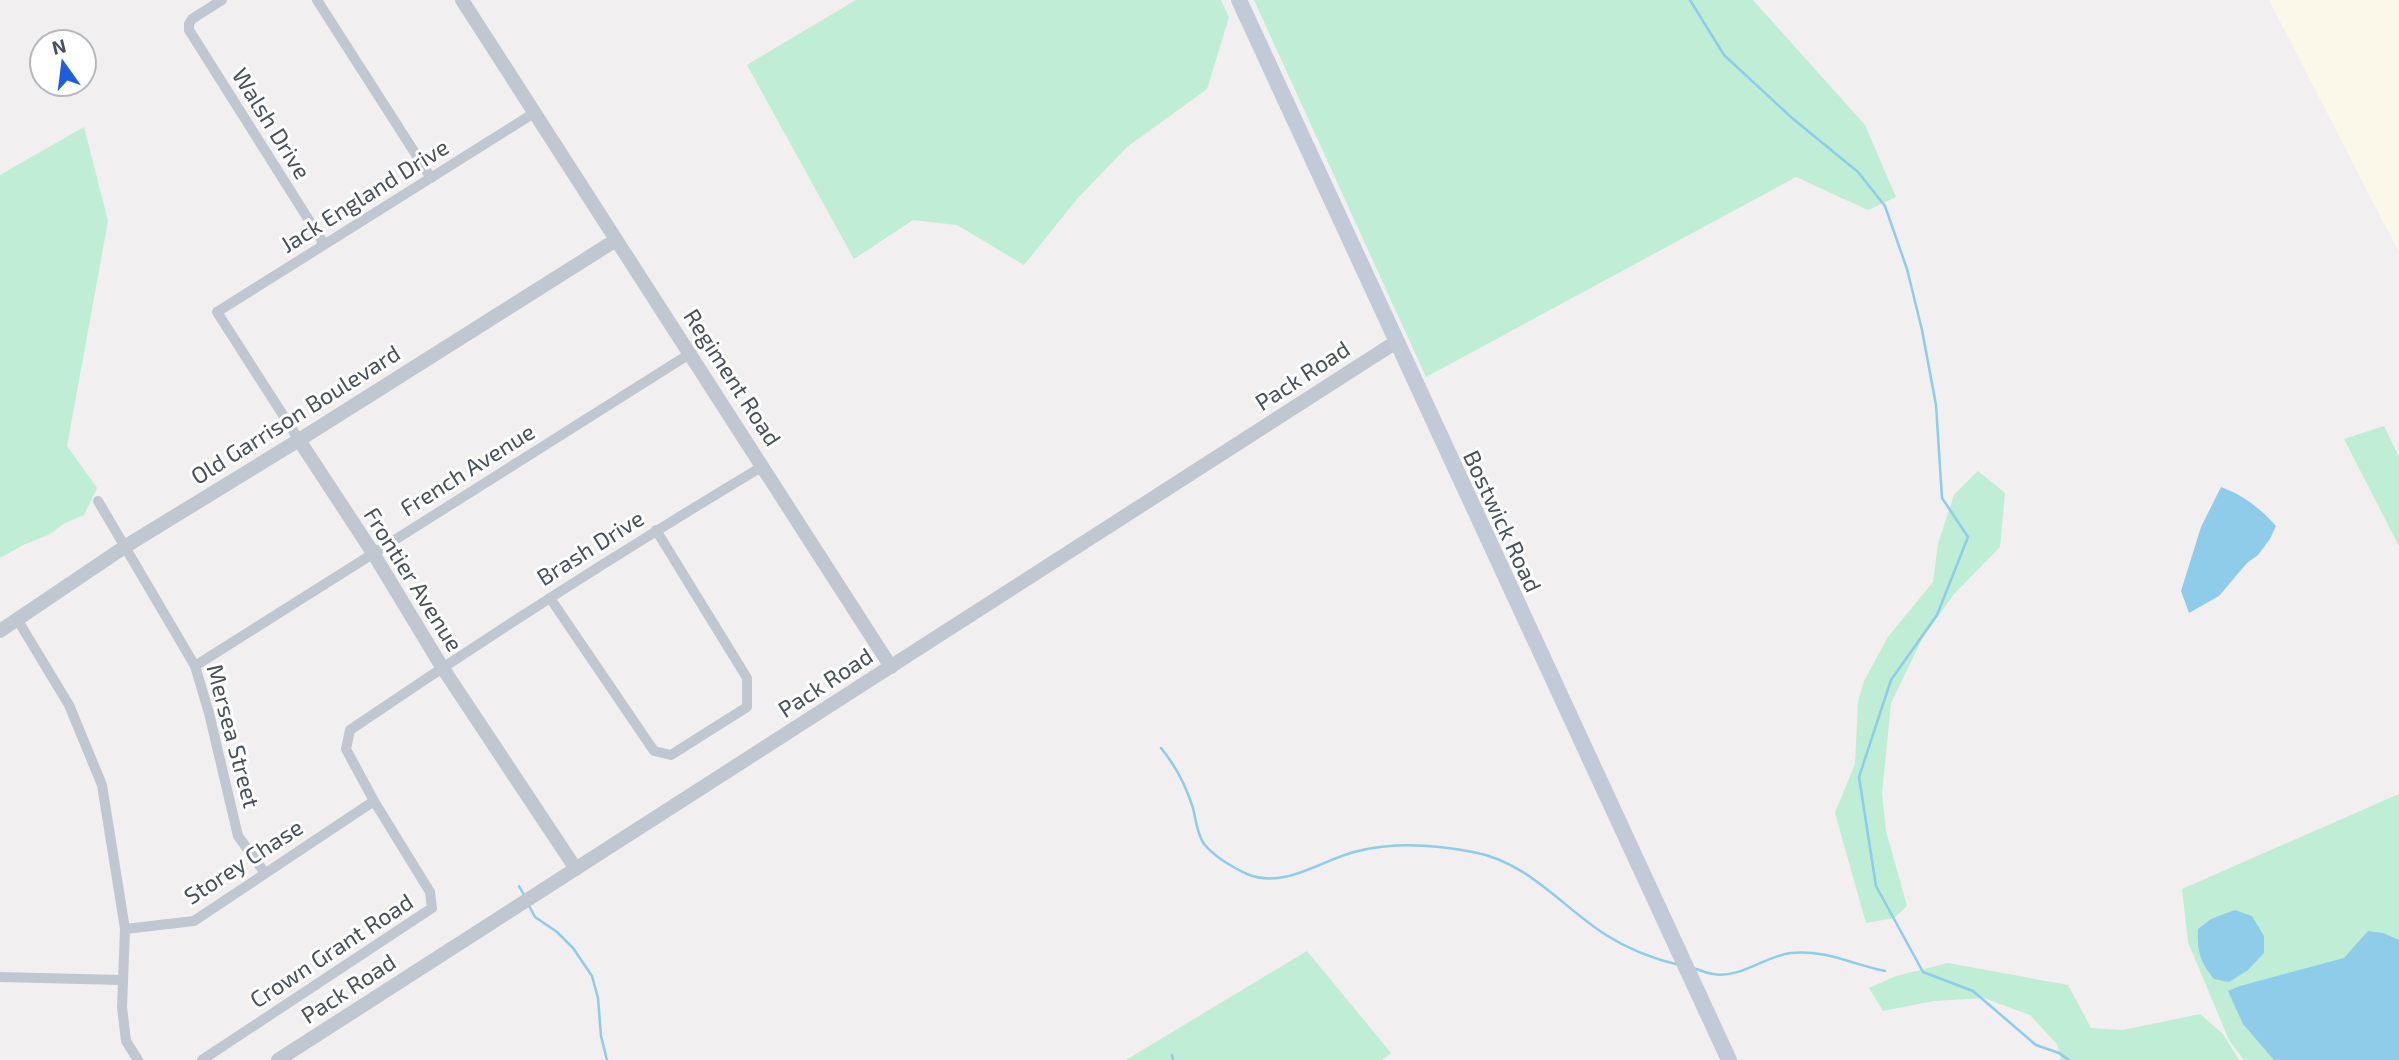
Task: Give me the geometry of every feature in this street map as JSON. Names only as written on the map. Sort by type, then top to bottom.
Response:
[{"type":"main road","name":"Bostwick Road","points":[[1239,0],[1729,1060]]},
{"type":"street","name":"Walsh Drive","points":[[222,0],[189,24],[189,30],[324,244]]},
{"type":"street","points":[[317,0],[431,178]]},
{"type":"street","name":"Regiment Road","points":[[462,0],[891,667]]},
{"type":"street","name":"Jack England Drive","points":[[217,312],[534,113]]},
{"type":"street","name":"Old Garrison Boulevard","points":[[0,631],[126,545],[299,440],[616,240]]},
{"type":"street","name":"Frontier Avenue","points":[[217,312],[373,553],[442,667],[576,869]]},
{"type":"street","name":"Pack Road","points":[[278,1060],[1396,342]]},
{"type":"street","name":"French Avenue","points":[[195,666],[691,353]]},
{"type":"street","name":"Brash Drive","points":[[442,667],[656,530],[763,466]]},
{"type":"street","name":"Mersea Street","points":[[98,501],[195,666],[239,836],[265,873]]},
{"type":"street","points":[[550,598],[654,751],[671,755],[747,706],[747,678],[656,530]]},
{"type":"street","points":[[17,620],[69,705],[102,785],[125,929],[122,1007],[126,1041],[138,1060]]},
{"type":"street","name":"Crown Grant Road","points":[[202,1060],[432,908],[430,892],[374,802],[346,749],[350,730],[442,667]]},
{"type":"street","name":"Storey Chase","points":[[125,929],[194,921],[374,802]]},
{"type":"street","points":[[0,977],[123,980]]},
{"type":"shaded area","points":[[2269,0],[2399,0],[2399,252],[2380,216]]},
{"type":"green space","points":[[856,0],[1221,0],[1229,17],[1207,89],[1127,147],[1077,199],[1024,265],[957,225],[913,220],[854,259],[747,65]]},
{"type":"green space","points":[[1254,0],[1753,0],[1865,125],[1896,197],[1868,210],[1796,177],[1426,377]]},
{"type":"green space","points":[[84,127],[108,221],[67,446],[97,488],[84,515],[0,558],[0,175]]},
{"type":"green space","points":[[2384,426],[2399,457],[2399,546],[2344,439]]},
{"type":"green space","points":[[1978,471],[2005,493],[2000,547],[1954,594],[1922,639],[1891,703],[1882,794],[1886,831],[1907,906],[1894,918],[1866,923],[1835,813],[1855,764],[1858,702],[1864,681],[1888,637],[1933,582],[1938,544],[1954,495]]},
{"type":"green space","points":[[2399,794],[2399,1060],[2244,1060],[2229,1040],[2188,942],[2182,889]]},
{"type":"green space","points":[[1307,951],[1391,1053],[1382,1060],[1126,1060]]},
{"type":"green space","points":[[1948,963],[2068,985],[2091,1028],[2123,1030],[2200,1014],[2223,1034],[2239,1060],[2061,1060],[2057,1044],[2030,1015],[1984,998],[1933,1001],[1883,1011],[1869,988],[1896,976]]},
{"type":"water","points":[[2221,487],[2251,503],[2276,526],[2258,555],[2247,563],[2219,596],[2189,613],[2181,591],[2201,527]]},
{"type":"water","points":[[2235,910],[2252,916],[2264,936],[2264,953],[2248,970],[2229,982],[2214,979],[2205,967],[2199,950],[2198,929],[2211,919]]},
{"type":"water","points":[[2368,931],[2383,933],[2399,940],[2399,1060],[2274,1060],[2243,1024],[2228,991],[2344,958]]},
{"type":"waterway","points":[[1690,0],[1724,55],[1792,118],[1858,172],[1885,206],[1907,269],[1922,330],[1936,405],[1942,498],[1968,537],[1937,615],[1891,680],[1859,777],[1876,886],[1923,972],[1973,991],[2036,1045],[2059,1053],[2069,1060]]},
{"type":"waterway","points":[[1161,748],[1184,784],[1204,844],[1224,861],[1247,874],[1261,878],[1289,876],[1344,855],[1386,846],[1430,846],[1473,852],[1511,865],[1614,940],[1641,953],[1679,965]]},
{"type":"waterway","points":[[519,886],[524,895]]},
{"type":"waterway","points":[[528,904],[535,917],[557,932],[573,948],[592,976],[607,1060]]},
{"type":"waterway","points":[[1693,968],[1723,975],[1781,955],[1803,952],[1827,955],[1885,971]]},
{"type":"waterway","points":[[1172,1055],[1173,1060]]}]
